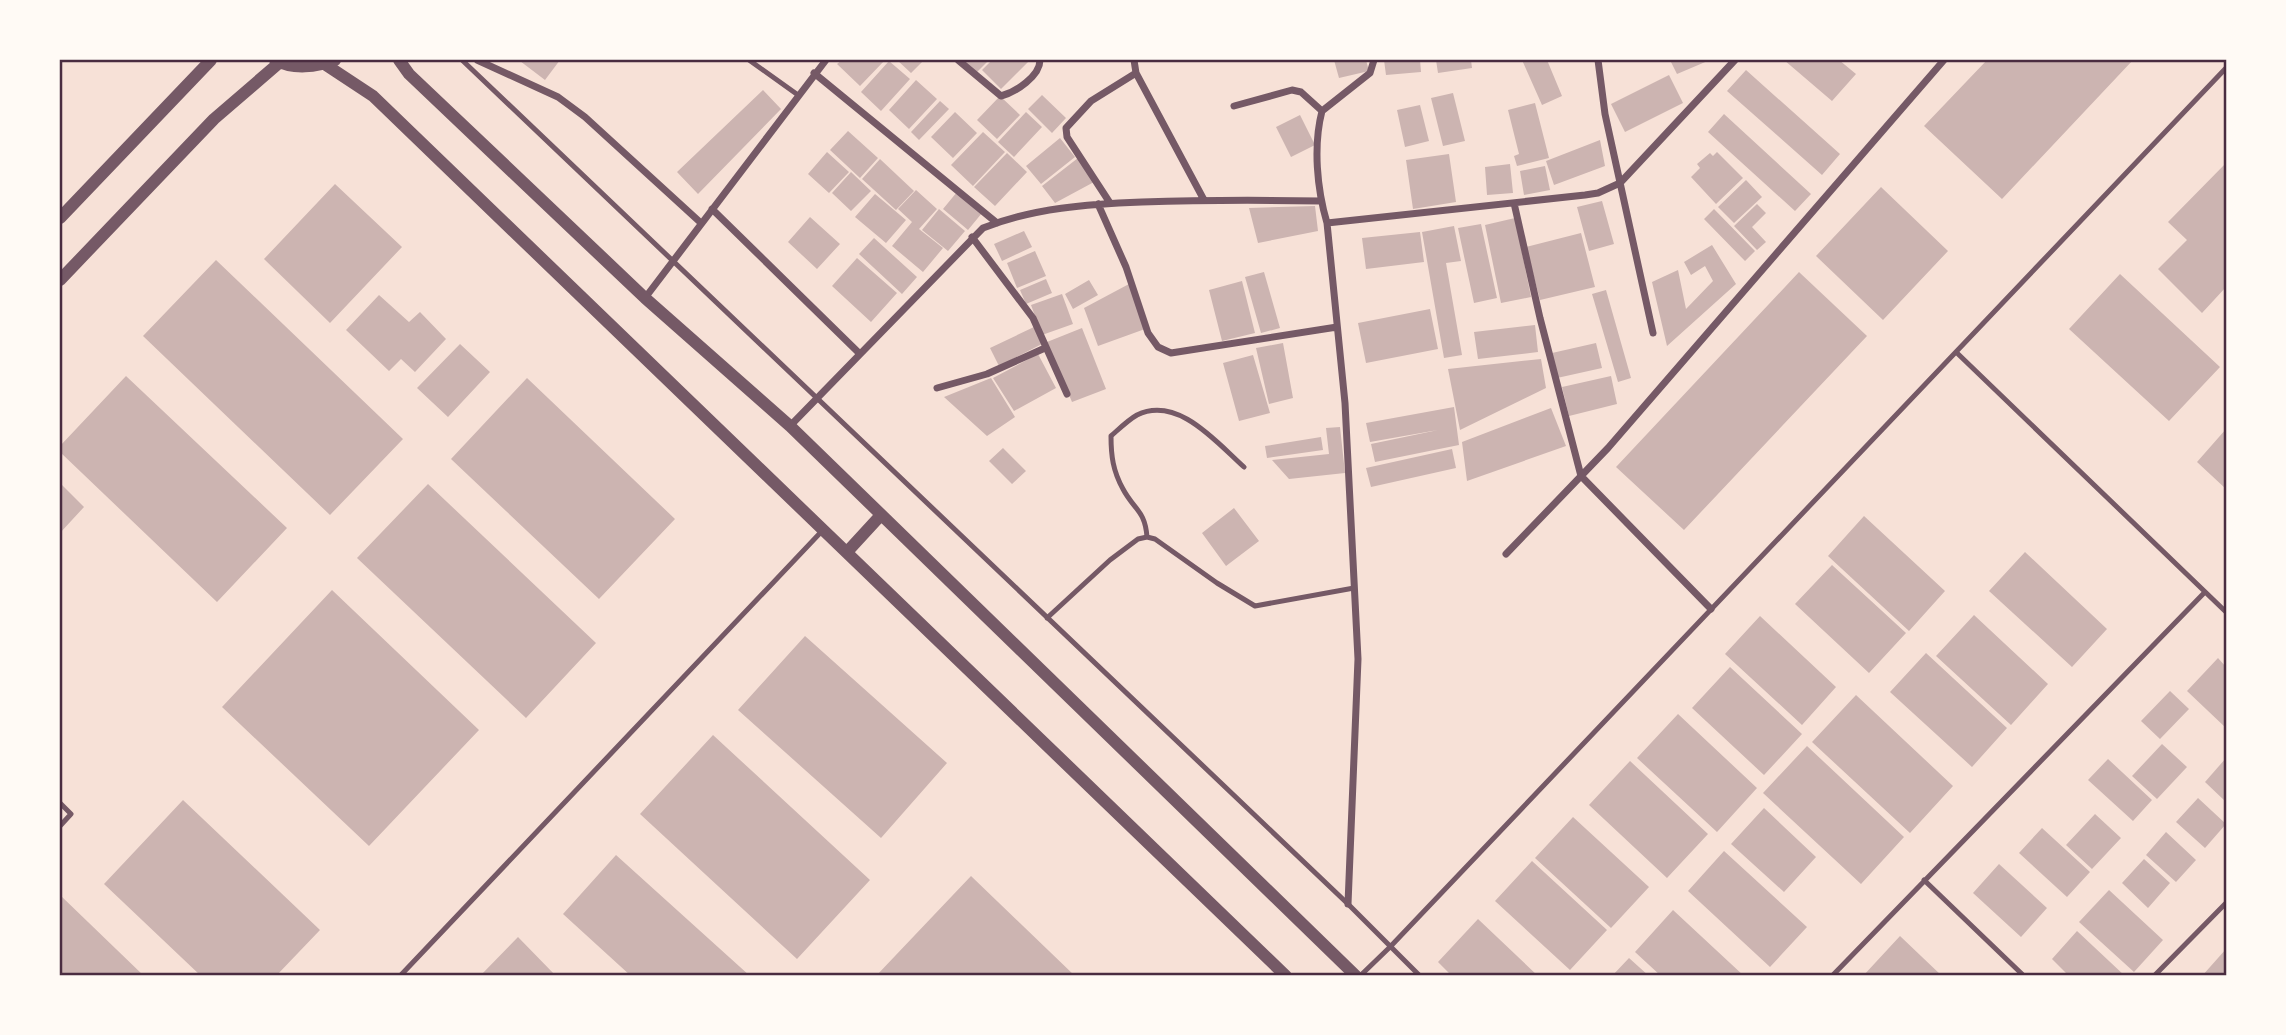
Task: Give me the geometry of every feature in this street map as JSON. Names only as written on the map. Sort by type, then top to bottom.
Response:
[{"type":"street","points":[[60,218],[211,60]]},
{"type":"street","points":[[399,60],[409,74],[645,298],[790,426],[1358,975]]},
{"type":"street","points":[[477,60],[558,97],[584,117],[701,223]]},
{"type":"street","points":[[645,298],[825,60]]},
{"type":"street","points":[[958,60],[1001,96],[1035,75],[1040,60]]},
{"type":"street","points":[[1134,60],[1136,73],[1204,200]]},
{"type":"street","points":[[1348,904],[1358,659],[1345,403],[1326,223],[1321,201],[1318,147],[1322,111],[1370,73],[1374,60]]},
{"type":"street","points":[[1598,60],[1605,114],[1653,333]]},
{"type":"street","points":[[1326,223],[1598,192],[1620,183],[1735,60]]},
{"type":"street","points":[[1506,554],[1618,438],[1944,60]]},
{"type":"street","points":[[60,280],[214,118],[277,61],[308,67],[329,61],[373,96],[1286,975]]},
{"type":"street","points":[[1110,204],[1067,137],[1066,128],[1091,101],[1136,73]]},
{"type":"street","points":[[814,74],[997,223]]},
{"type":"street","points":[[1234,106],[1292,90],[1301,92],[1322,111]]},
{"type":"street","points":[[790,426],[983,228],[1023,215],[1098,204],[1204,200],[1321,201]]},
{"type":"street","points":[[1514,203],[1540,318],[1581,476],[1711,610]]},
{"type":"street","points":[[1098,204],[1126,267],[1148,333],[1158,346],[1171,353],[1337,327]]},
{"type":"street","points":[[712,209],[860,354]]},
{"type":"street","points":[[972,237],[1033,318],[1067,394]]},
{"type":"street","points":[[937,388],[987,374],[1045,348]]},
{"type":"street","points":[[847,552],[881,514]]},
{"type":"lane","points":[[462,60],[1420,975]]},
{"type":"lane","points":[[748,60],[798,95]]},
{"type":"lane","points":[[1358,975],[1390,947],[2227,68]]},
{"type":"lane","points":[[1956,352],[2227,612]]},
{"type":"lane","points":[[1147,537],[1146,521],[1123,489],[1111,461],[1111,436],[1138,414],[1164,410],[1186,417],[1244,467]]},
{"type":"lane","points":[[400,975],[824,530]]},
{"type":"lane","points":[[1047,618],[1110,560],[1138,539],[1147,537],[1255,606],[1354,588]]},
{"type":"lane","points":[[1832,975],[2205,592]]},
{"type":"lane","points":[[60,803],[71,814],[60,826]]},
{"type":"lane","points":[[1924,880],[2024,975]]},
{"type":"lane","points":[[2154,975],[2227,903]]},
{"type":"building","points":[[521,60],[560,60],[545,80]]},
{"type":"building","points":[[842,60],[885,60],[860,86],[837,64]]},
{"type":"building","points":[[897,60],[924,60],[911,73]]},
{"type":"building","points":[[963,60],[989,60],[976,73]]},
{"type":"building","points":[[992,60],[1030,60],[1001,89],[982,70]]},
{"type":"building","points":[[1334,60],[1366,60],[1369,71],[1339,78]]},
{"type":"building","points":[[1384,60],[1420,60],[1421,72],[1386,75]]},
{"type":"building","points":[[1436,60],[1471,60],[1472,68],[1438,73]]},
{"type":"building","points":[[1522,60],[1547,60],[1562,96],[1542,105]]},
{"type":"building","points":[[1670,60],[1710,60],[1677,74]]},
{"type":"building","points":[[1784,60],[1839,60],[1856,74],[1832,101]]},
{"type":"building","points":[[1987,60],[2133,60],[2002,199],[1924,126]]},
{"type":"building","points":[[889,61],[910,79],[881,111],[861,92]]},
{"type":"building","points":[[1746,70],[1840,154],[1822,175],[1727,91]]},
{"type":"building","points":[[1669,75],[1683,103],[1625,132],[1611,104]]},
{"type":"building","points":[[916,80],[937,99],[909,129],[889,110]]},
{"type":"building","points":[[763,90],[781,109],[698,194],[677,172]]},
{"type":"building","points":[[1453,93],[1465,141],[1443,146],[1431,98]]},
{"type":"building","points":[[1042,95],[1066,118],[1052,133],[1028,109]]},
{"type":"building","points":[[1000,96],[1020,115],[997,139],[977,120]]},
{"type":"building","points":[[940,101],[949,109],[919,140],[911,132]]},
{"type":"building","points":[[1535,103],[1549,158],[1517,166],[1514,156],[1519,154],[1508,110]]},
{"type":"building","points":[[1420,105],[1429,141],[1405,147],[1397,110]]},
{"type":"building","points":[[955,112],[977,133],[953,158],[931,137]]},
{"type":"building","points":[[1026,112],[1042,127],[1014,157],[998,142]]},
{"type":"building","points":[[1724,114],[1811,194],[1795,211],[1708,132]]},
{"type":"building","points":[[1300,115],[1315,145],[1291,157],[1276,127]]},
{"type":"building","points":[[848,131],[878,158],[860,178],[830,150]]},
{"type":"building","points":[[983,132],[1005,152],[973,186],[951,165]]},
{"type":"building","points":[[1060,138],[1075,157],[1041,184],[1026,166]]},
{"type":"building","points":[[1600,140],[1605,166],[1554,185],[1546,161]]},
{"type":"building","points":[[827,152],[849,172],[829,193],[808,174]]},
{"type":"building","points":[[1717,152],[1743,178],[1716,204],[1691,177],[1700,168],[1697,164],[1710,153],[1713,156]]},
{"type":"building","points":[[1007,153],[1027,172],[995,206],[974,187]]},
{"type":"building","points":[[1449,154],[1456,202],[1413,209],[1406,160]]},
{"type":"building","points":[[1078,158],[1094,182],[1055,203],[1042,186]]},
{"type":"building","points":[[880,159],[914,191],[896,210],[862,179]]},
{"type":"building","points":[[2226,163],[2226,287],[2202,313],[2158,269],[2187,240],[2168,222]]},
{"type":"building","points":[[1510,164],[1513,193],[1487,195],[1485,167]]},
{"type":"building","points":[[1545,166],[1550,190],[1524,195],[1520,171]]},
{"type":"building","points":[[851,172],[871,191],[851,211],[832,193]]},
{"type":"building","points":[[1746,180],[1762,197],[1734,223],[1718,207]]},
{"type":"building","points":[[335,184],[402,247],[330,323],[264,259]]},
{"type":"building","points":[[1881,187],[1948,251],[1883,320],[1816,256]]},
{"type":"building","points":[[916,190],[937,209],[919,229],[943,248],[923,272],[892,246],[912,222],[898,209]]},
{"type":"building","points":[[957,192],[982,213],[968,230],[943,209]]},
{"type":"building","points":[[875,194],[906,220],[886,243],[855,217]]},
{"type":"building","points":[[1602,201],[1614,244],[1589,251],[1577,207]]},
{"type":"building","points":[[1757,204],[1766,213],[1752,227],[1766,242],[1757,250],[1734,226]]},
{"type":"building","points":[[1315,206],[1318,231],[1258,243],[1249,208]]},
{"type":"building","points":[[939,209],[965,231],[948,251],[922,230]]},
{"type":"building","points":[[1714,209],[1755,251],[1745,261],[1704,219]]},
{"type":"building","points":[[810,217],[840,244],[817,269],[788,242]]},
{"type":"building","points":[[1515,218],[1531,297],[1501,303],[1485,225]]},
{"type":"building","points":[[1481,224],[1497,298],[1474,303],[1458,228]]},
{"type":"building","points":[[1454,226],[1461,261],[1446,263],[1462,355],[1444,358],[1422,232]]},
{"type":"building","points":[[1024,231],[1032,247],[1002,261],[994,244]]},
{"type":"building","points":[[1420,232],[1424,262],[1366,269],[1362,238]]},
{"type":"building","points":[[1581,233],[1595,287],[1540,300],[1526,247]]},
{"type":"building","points":[[874,238],[917,277],[902,294],[859,254]]},
{"type":"building","points":[[1712,245],[1736,284],[1667,346],[1652,282],[1678,270],[1686,309],[1713,281],[1705,266],[1691,275],[1684,262]]},
{"type":"building","points":[[1035,251],[1046,276],[1017,288],[1007,263]]},
{"type":"building","points":[[857,258],[897,293],[871,322],[832,286]]},
{"type":"building","points":[[216,260],[403,439],[330,515],[143,336]]},
{"type":"building","points":[[1264,272],[1280,328],[1261,333],[1245,277]]},
{"type":"building","points":[[1799,272],[1867,336],[1684,530],[1616,467]]},
{"type":"building","points":[[2120,274],[2220,367],[2169,421],[2069,329]]},
{"type":"building","points":[[1046,279],[1052,293],[1026,304],[1020,290]]},
{"type":"building","points":[[1089,280],[1098,295],[1073,309],[1065,294]]},
{"type":"building","points":[[1242,281],[1255,333],[1222,341],[1209,290]]},
{"type":"building","points":[[1129,284],[1145,329],[1098,346],[1084,308]]},
{"type":"building","points":[[1606,290],[1631,378],[1618,382],[1592,294]]},
{"type":"building","points":[[1062,294],[1073,324],[1042,335],[1031,305]]},
{"type":"building","points":[[379,295],[409,322],[420,312],[446,339],[415,372],[401,359],[389,371],[346,330]]},
{"type":"building","points":[[1430,309],[1438,349],[1366,363],[1358,323]]},
{"type":"building","points":[[1535,325],[1538,352],[1478,359],[1474,332]]},
{"type":"building","points":[[1034,327],[1042,344],[999,366],[990,348]]},
{"type":"building","points":[[1082,328],[1106,389],[1072,402],[1047,342]]},
{"type":"building","points":[[1283,343],[1293,398],[1269,404],[1256,348]]},
{"type":"building","points":[[1596,343],[1602,368],[1557,378],[1552,353]]},
{"type":"building","points":[[460,344],[490,372],[448,417],[417,388]]},
{"type":"building","points":[[1038,354],[1056,388],[1014,411],[993,378]]},
{"type":"building","points":[[1253,355],[1270,413],[1239,421],[1223,363]]},
{"type":"building","points":[[1541,359],[1546,388],[1460,430],[1448,369]]},
{"type":"building","points":[[126,376],[287,528],[217,602],[60,452],[60,446]]},
{"type":"building","points":[[1611,376],[1617,404],[1569,416],[1562,387]]},
{"type":"building","points":[[527,378],[675,519],[599,599],[451,459]]},
{"type":"building","points":[[991,378],[1015,417],[987,436],[944,397]]},
{"type":"building","points":[[1454,407],[1459,445],[1375,462],[1371,444],[1438,430],[1370,442],[1366,423]]},
{"type":"building","points":[[1551,408],[1566,446],[1467,481],[1462,442]]},
{"type":"building","points":[[1340,427],[1345,473],[1289,479],[1272,460],[1329,454],[1326,428]]},
{"type":"building","points":[[2226,429],[2226,489],[2197,462]]},
{"type":"building","points":[[1321,437],[1323,450],[1267,458],[1265,446]]},
{"type":"building","points":[[1003,448],[1026,471],[1012,484],[989,461]]},
{"type":"building","points":[[1452,449],[1456,468],[1371,487],[1366,468]]},
{"type":"building","points":[[60,483],[84,507],[60,533]]},
{"type":"building","points":[[428,484],[596,643],[526,718],[357,558]]},
{"type":"building","points":[[1234,508],[1259,541],[1226,566],[1202,533]]},
{"type":"building","points":[[1864,516],[1945,591],[1909,631],[1828,556]]},
{"type":"building","points":[[2025,552],[2107,629],[2072,667],[1989,591]]},
{"type":"building","points":[[1832,565],[1906,633],[1869,673],[1795,604]]},
{"type":"building","points":[[332,590],[479,730],[369,846],[222,707]]},
{"type":"building","points":[[1974,615],[2048,684],[2011,725],[1936,656]]},
{"type":"building","points":[[1760,616],[1836,687],[1802,725],[1725,654]]},
{"type":"building","points":[[805,636],[947,763],[881,838],[738,710]]},
{"type":"building","points":[[1926,653],[2007,728],[1972,767],[1890,692]]},
{"type":"building","points":[[2218,658],[2226,667],[2226,728],[2187,691]]},
{"type":"building","points":[[1730,667],[1802,734],[1764,775],[1692,708]]},
{"type":"building","points":[[2170,691],[2189,709],[2160,739],[2141,721]]},
{"type":"building","points":[[1856,695],[1953,786],[1910,833],[1812,742]]},
{"type":"building","points":[[1678,714],[1757,788],[1717,832],[1637,758]]},
{"type":"building","points":[[713,735],[870,880],[797,959],[640,814]]},
{"type":"building","points":[[2162,744],[2187,767],[2157,799],[2132,776]]},
{"type":"building","points":[[1807,746],[1904,837],[1861,884],[1763,793]]},
{"type":"building","points":[[2226,758],[2226,802],[2205,782]]},
{"type":"building","points":[[2108,759],[2152,800],[2133,821],[2088,780]]},
{"type":"building","points":[[1630,761],[1708,834],[1667,878],[1589,805]]},
{"type":"building","points":[[2198,798],[2226,824],[2205,848],[2176,822]]},
{"type":"building","points":[[183,800],[320,930],[276,976],[201,976],[104,884]]},
{"type":"building","points":[[1764,808],[1816,857],[1784,892],[1731,844]]},
{"type":"building","points":[[2095,814],[2121,838],[2092,869],[2066,845]]},
{"type":"building","points":[[1573,817],[1649,887],[1611,928],[1535,858]]},
{"type":"building","points":[[2042,828],[2090,872],[2067,897],[2019,853]]},
{"type":"building","points":[[2166,832],[2196,860],[2176,882],[2146,855]]},
{"type":"building","points":[[1724,851],[1807,927],[1770,967],[1688,891]]},
{"type":"building","points":[[616,855],[750,976],[631,976],[563,914]]},
{"type":"building","points":[[2144,859],[2170,883],[2148,908],[2122,883]]},
{"type":"building","points":[[1532,861],[1607,930],[1570,970],[1495,901]]},
{"type":"building","points":[[1999,864],[2047,908],[2021,937],[1973,893]]},
{"type":"building","points":[[971,876],[1075,976],[876,976]]},
{"type":"building","points":[[2109,890],[2163,940],[2134,972],[2079,922]]},
{"type":"building","points":[[60,895],[144,976],[60,976]]},
{"type":"building","points":[[1673,910],[1744,976],[1661,976],[1635,952]]},
{"type":"building","points":[[1478,919],[1538,976],[1452,976],[1438,962]]},
{"type":"building","points":[[2077,931],[2125,976],[2069,976],[2052,959]]},
{"type":"building","points":[[1900,936],[1942,976],[1863,976]]},
{"type":"building","points":[[518,937],[556,976],[480,976]]},
{"type":"building","points":[[2226,949],[2226,976],[2202,976]]},
{"type":"building","points":[[1629,958],[1649,976],[1612,976]]}]
